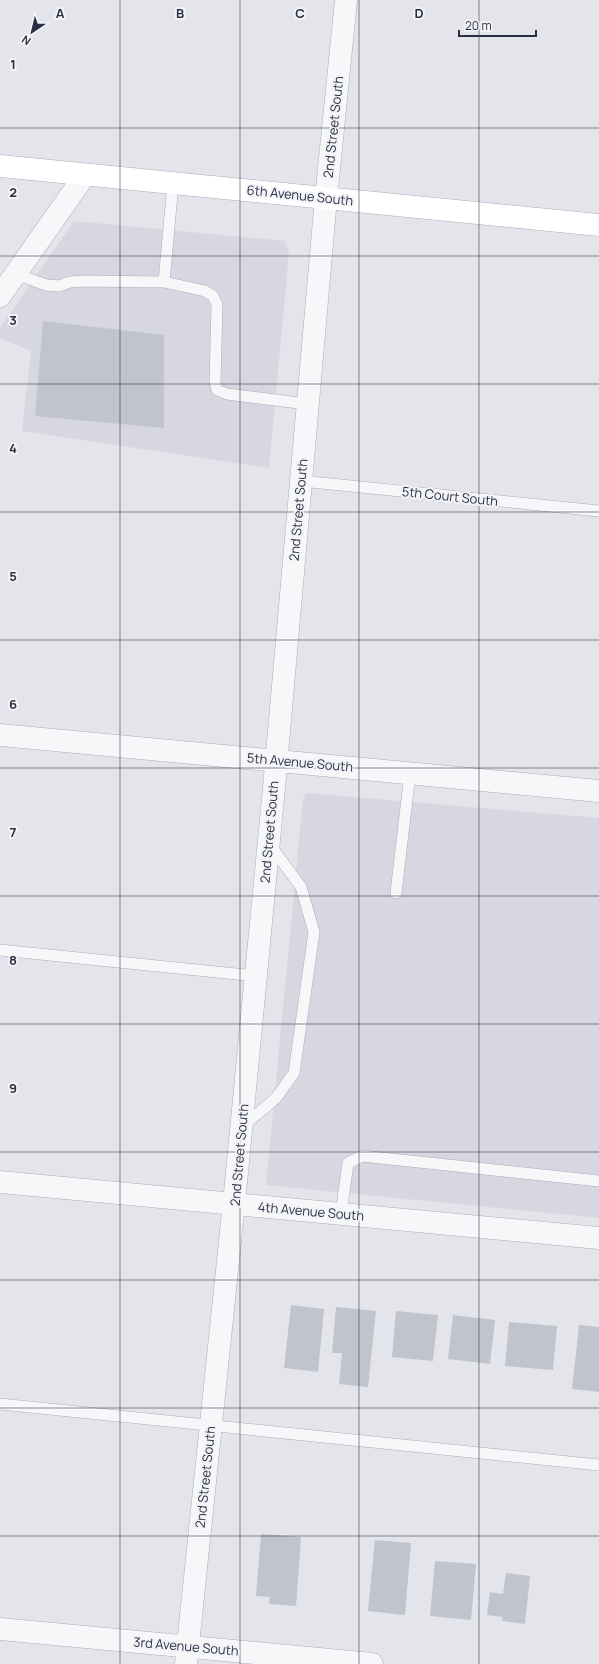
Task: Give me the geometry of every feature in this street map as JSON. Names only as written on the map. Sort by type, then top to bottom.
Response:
[{"type":"main road","name":"6th Avenue South","points":[[0,166],[599,225]]},
{"type":"street","name":"2nd Street South","points":[[186,1655],[242,1127],[326,198],[346,0]]},
{"type":"street","points":[[0,296],[85,175]]},
{"type":"street","name":"5th Avenue South","points":[[0,735],[599,791]]},
{"type":"street","name":"4th Avenue South","points":[[0,1182],[599,1238]]},
{"type":"street","name":"3rd Avenue South","points":[[0,1629],[186,1655],[372,1664]]},
{"type":"lane","points":[[164,282],[173,183]]},
{"type":"lane","points":[[16,274],[46,285],[59,286],[70,282],[84,281],[164,282],[205,291],[213,296],[218,304],[215,382],[217,390],[227,394],[307,404]]},
{"type":"lane","name":"5th Court South","points":[[301,480],[599,510]]},
{"type":"lane","points":[[396,893],[410,773]]},
{"type":"lane","points":[[242,1127],[276,1098],[294,1073],[314,932],[301,887],[268,843]]},
{"type":"lane","points":[[0,950],[256,976]]},
{"type":"lane","points":[[341,1213],[348,1163],[362,1156],[599,1181]]},
{"type":"lane","points":[[0,1404],[599,1465]]},
{"type":"shaded area","points":[[74,221],[285,241],[289,253],[269,468],[22,431],[31,351],[0,338],[0,328]]},
{"type":"shaded area","points":[[307,793],[599,818],[599,1218],[266,1185],[303,799]]},
{"type":"building","points":[[43,321],[164,335],[164,428],[35,416]]},
{"type":"building","points":[[291,1305],[324,1309],[318,1372],[284,1368]]},
{"type":"building","points":[[336,1307],[376,1311],[368,1387],[339,1384],[342,1353],[332,1353]]},
{"type":"building","points":[[396,1311],[438,1315],[433,1361],[392,1357]]},
{"type":"building","points":[[453,1315],[495,1320],[490,1364],[448,1359]]},
{"type":"building","points":[[509,1322],[557,1326],[553,1370],[505,1366]]},
{"type":"building","points":[[579,1325],[599,1327],[599,1392],[572,1389]]},
{"type":"building","points":[[261,1534],[301,1537],[296,1606],[269,1604],[270,1597],[256,1596]]},
{"type":"building","points":[[375,1540],[411,1543],[405,1615],[368,1611]]},
{"type":"building","points":[[435,1561],[476,1564],[471,1620],[430,1616]]},
{"type":"building","points":[[506,1573],[530,1576],[525,1624],[502,1621],[503,1617],[487,1615],[490,1592],[503,1594]]}]
